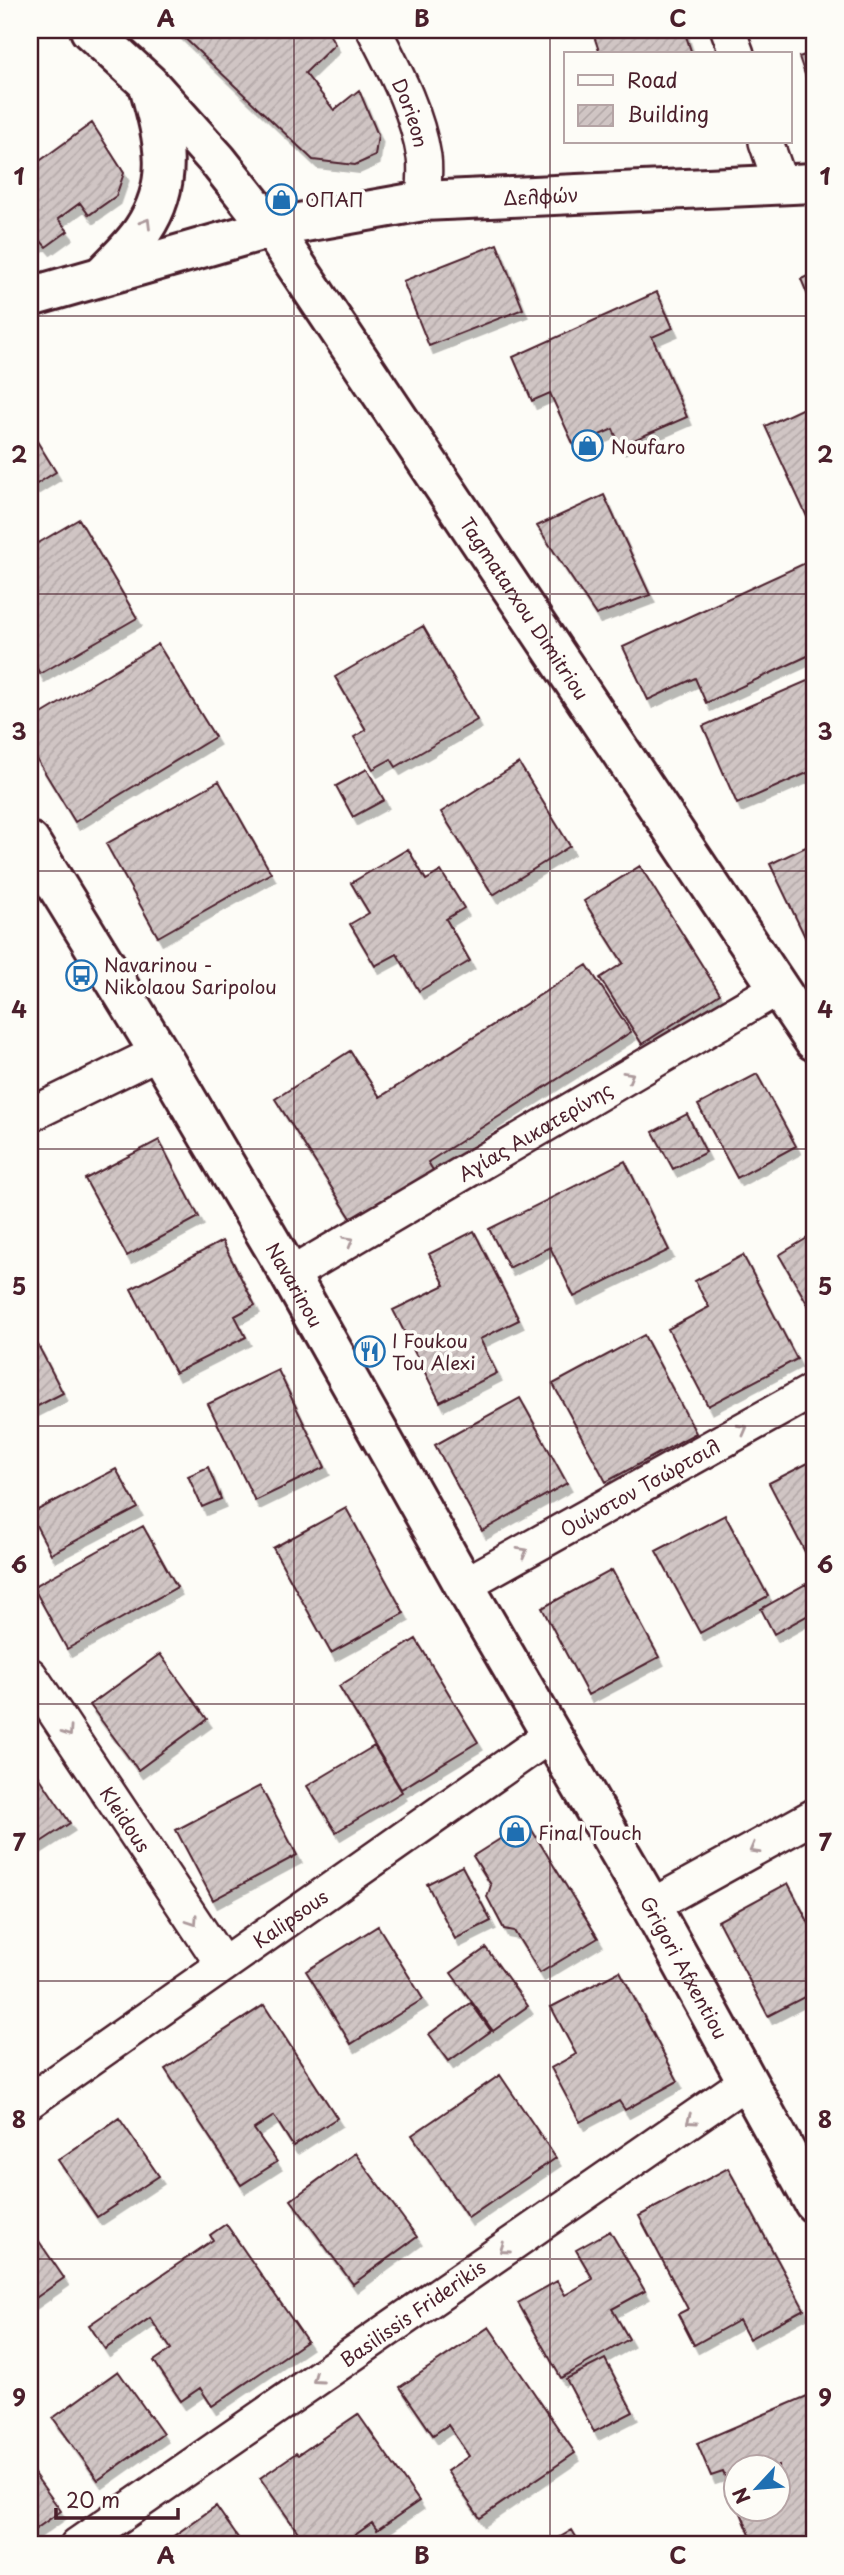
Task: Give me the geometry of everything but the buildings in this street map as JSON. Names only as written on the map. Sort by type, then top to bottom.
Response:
[{"type":"main road","name":"Tagmatarxou Dimitriou","points":[[90,30],[148,83],[218,161],[271,229],[814,1041]]},
{"type":"main road","points":[[103,275],[142,232],[154,211],[161,188],[165,166],[163,137],[148,83]]},
{"type":"main road","name":"Δελφών","points":[[30,297],[271,229],[423,201],[798,184]]},
{"type":"main road","name":"Navarinou","points":[[30,842],[159,1052],[290,1275],[464,1585],[552,1734]]},
{"type":"main road","name":"Grigori Afxentiou","points":[[552,1734],[652,1906],[814,2203]]},
{"type":"street","name":"Dorieon","points":[[374,30],[409,100],[418,130],[424,160],[423,201]]},
{"type":"street","points":[[728,30],[736,52]]},
{"type":"street","points":[[768,144],[798,184]]},
{"type":"street","name":"Αγίας Αικατερίνης","points":[[290,1275],[778,988]]},
{"type":"street","points":[[30,1115],[159,1052]]},
{"type":"street","name":"Ουίνστον Τσώρτσιλ","points":[[464,1585],[814,1390]]},
{"type":"street","name":"Kleidous","points":[[30,1675],[222,1965]]},
{"type":"street","name":"Kalipsous","points":[[30,2101],[552,1734]]},
{"type":"street","points":[[652,1906],[814,1816]]},
{"type":"street","name":"Basilissis Friderikis","points":[[77,2545],[747,2081]]},
{"type":"place","name":"ΟΠΑΠ","points":[[282,199]]},
{"type":"place","name":"Noufaro","points":[[588,446]]},
{"type":"place","name":"Navarinou - Nikolaou Saripolou","points":[[81,975]]},
{"type":"place","name":"I Foukou Tou Alexi","points":[[369,1351]]},
{"type":"place","name":"Final Touch","points":[[515,1832]]}]
